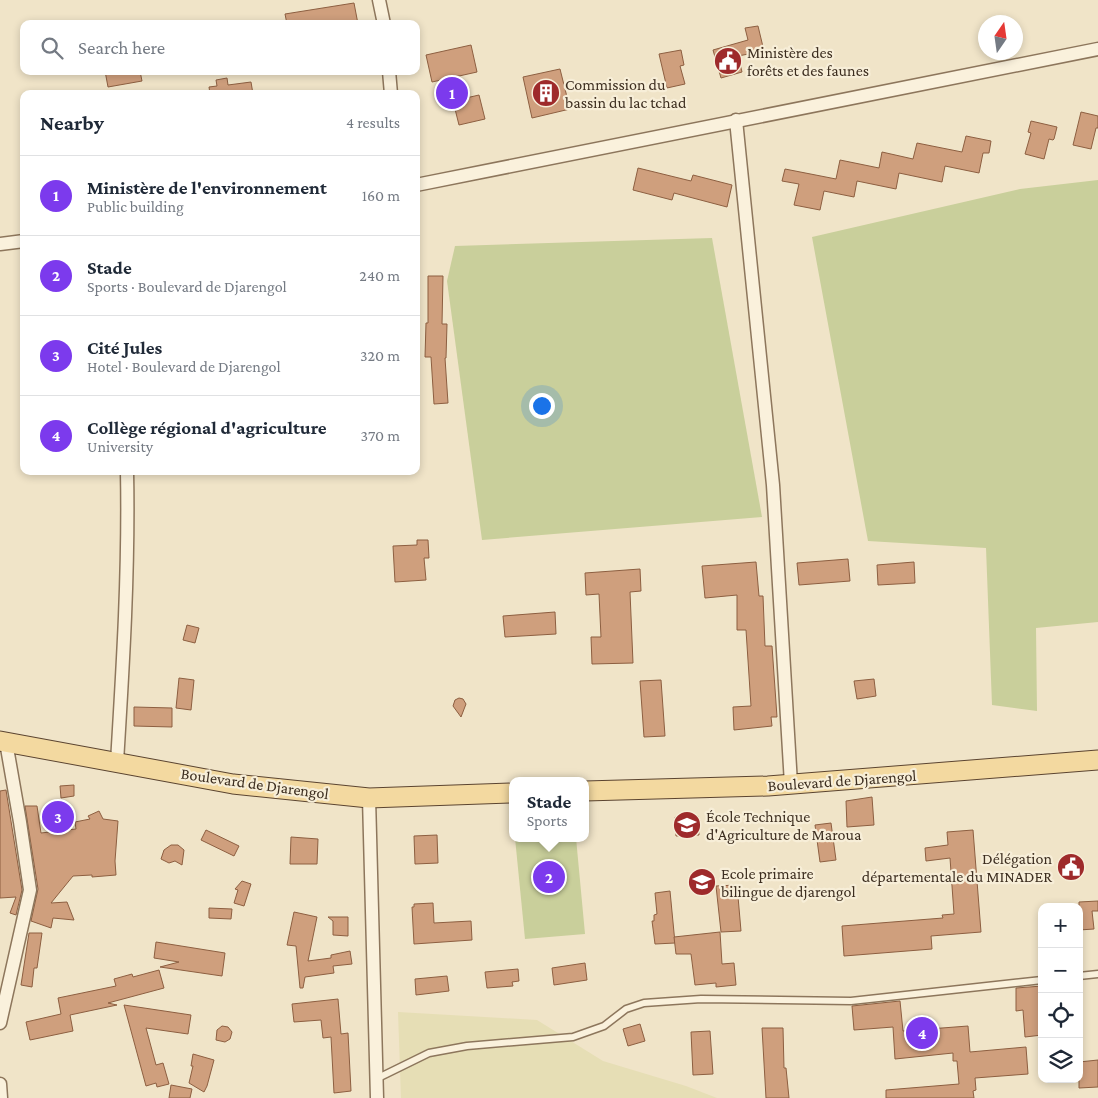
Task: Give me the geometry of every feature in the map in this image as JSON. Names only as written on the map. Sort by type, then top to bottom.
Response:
[{"type":"main road","name":"Boulevard de Djarengol","points":[[3,741],[233,784],[369,798],[509,793]]},
{"type":"main road","name":"Boulevard de Djarengol","points":[[589,791],[791,784],[1098,760]]},
{"type":"street","points":[[379,0],[383,20]]},
{"type":"street","points":[[420,184],[1098,49]]},
{"type":"street","points":[[389,75],[391,90]]},
{"type":"street","points":[[736,120],[773,485],[791,784]]},
{"type":"street","points":[[0,244],[20,242]]},
{"type":"street","points":[[117,762],[124,640],[128,523],[127,475]]},
{"type":"street","points":[[0,1023],[30,890],[20,822],[3,741]]},
{"type":"street","points":[[369,798],[377,1098]]},
{"type":"street","points":[[0,1084],[1,1098]]},
{"type":"lane","points":[[1083,976],[1098,974]]},
{"type":"lane","points":[[376,1079],[429,1053],[468,1046],[573,1037],[604,1026],[626,1009],[644,1003],[701,999],[851,1001],[1038,980]]},
{"type":"shaded area","points":[[398,1012],[537,1020],[603,1061],[686,1086],[717,1098],[401,1098]]},
{"type":"green space","points":[[1098,180],[1098,622],[1036,628],[1037,711],[992,705],[986,548],[868,541],[812,237],[1020,189]]},
{"type":"green space","points":[[712,238],[762,517],[482,540],[447,281],[455,246]]},
{"type":"green space","points":[[515,842],[576,842],[585,934],[525,939]]},
{"type":"building","points":[[354,3],[357,20],[286,20],[285,14]]},
{"type":"building","points":[[758,26],[764,51],[738,56],[742,72],[721,78],[713,50],[748,40],[745,28]]},
{"type":"building","points":[[471,45],[477,72],[432,82],[426,55]]},
{"type":"building","points":[[681,50],[684,65],[680,66],[685,84],[667,88],[659,54]]},
{"type":"building","name":"Commission du bassin du lac tchad","points":[[560,69],[570,109],[532,118],[523,77]]},
{"type":"building","points":[[106,75],[141,75],[142,81],[108,87]]},
{"type":"building","points":[[227,78],[228,85],[251,82],[252,90],[209,90],[209,87],[217,86],[216,80]]},
{"type":"building","points":[[479,95],[485,119],[459,125],[453,101]]},
{"type":"building","points":[[1081,112],[1098,116],[1098,128],[1096,128],[1091,149],[1073,145]]},
{"type":"building","points":[[1031,121],[1057,127],[1054,139],[1049,139],[1044,159],[1025,154],[1031,133],[1028,132]]},
{"type":"building","points":[[966,136],[991,141],[989,153],[983,153],[979,173],[945,166],[942,182],[899,173],[896,189],[857,181],[854,197],[824,191],[820,210],[794,205],[799,184],[782,181],[785,169],[836,179],[840,160],[879,168],[882,152],[913,159],[917,143],[962,152]]},
{"type":"building","points":[[638,168],[691,181],[693,175],[732,185],[727,207],[674,193],[672,200],[633,190]]},
{"type":"building","points":[[428,276],[443,276],[442,324],[447,324],[445,358],[448,403],[434,404],[431,357],[425,357],[426,323],[428,323]]},
{"type":"building","points":[[417,540],[428,540],[429,558],[424,558],[426,580],[395,582],[393,546],[417,545]]},
{"type":"building","points":[[848,559],[850,581],[799,585],[797,563]]},
{"type":"building","points":[[756,562],[759,596],[763,596],[765,646],[772,646],[777,717],[771,717],[772,726],[734,730],[733,707],[751,706],[746,630],[737,630],[737,595],[705,598],[702,566]]},
{"type":"building","points":[[914,562],[915,583],[878,585],[877,565]]},
{"type":"building","points":[[640,569],[641,591],[630,592],[633,663],[592,664],[591,637],[601,637],[599,594],[586,595],[585,573]]},
{"type":"building","points":[[555,612],[556,634],[505,637],[503,616]]},
{"type":"building","points":[[187,625],[199,628],[195,643],[183,640]]},
{"type":"building","points":[[179,678],[194,680],[191,710],[176,708]]},
{"type":"building","points":[[874,679],[876,696],[857,699],[854,681]]},
{"type":"building","points":[[661,680],[665,736],[644,737],[640,681]]},
{"type":"building","points":[[463,699],[466,704],[461,717],[453,706],[455,700]]},
{"type":"building","points":[[134,707],[172,708],[172,727],[134,726]]},
{"type":"building","points":[[74,785],[74,796],[61,798],[60,786]]},
{"type":"building","points":[[6,790],[22,890],[16,915],[10,913],[16,897],[0,898],[0,791]]},
{"type":"building","points":[[872,797],[874,825],[847,827],[846,801]]},
{"type":"building","points":[[25,806],[37,806],[41,833],[76,829],[75,822],[90,819],[88,816],[99,811],[103,819],[118,821],[115,861],[116,875],[73,876],[51,903],[67,902],[74,920],[53,918],[51,928],[31,921],[38,889]]},
{"type":"building","points":[[698,816],[699,835],[676,836],[675,817]]},
{"type":"building","points":[[831,823],[836,860],[820,862],[815,825]]},
{"type":"building","points":[[206,830],[239,846],[234,856],[201,840]]},
{"type":"building","points":[[973,830],[981,932],[931,936],[932,949],[844,956],[842,926],[943,918],[942,915],[954,914],[950,858],[926,861],[925,848],[948,845],[947,832]]},
{"type":"building","points":[[437,835],[438,863],[415,864],[414,836]]},
{"type":"building","points":[[291,837],[318,839],[317,864],[290,864]]},
{"type":"building","points":[[171,845],[178,845],[184,850],[182,865],[175,861],[169,863],[161,859],[164,850]]},
{"type":"building","points":[[242,881],[251,884],[244,906],[234,903],[238,890],[235,889]]},
{"type":"building","points":[[737,885],[741,931],[721,932],[716,886]]},
{"type":"building","points":[[670,891],[675,943],[655,944],[652,921],[654,921],[654,915],[657,914],[655,893]]},
{"type":"building","points":[[1098,901],[1098,911],[1092,911],[1094,929],[1083,930],[1083,903],[1079,902]]},
{"type":"building","points":[[433,903],[434,923],[471,921],[472,940],[414,944],[412,907],[414,907],[414,904]]},
{"type":"building","points":[[209,908],[232,909],[231,919],[209,918]]},
{"type":"building","points":[[294,912],[317,917],[308,961],[331,958],[331,955],[350,951],[352,964],[333,966],[334,973],[305,977],[303,988],[300,988],[296,946],[287,945]]},
{"type":"building","points":[[328,917],[348,917],[348,936],[333,935],[333,921]]},
{"type":"building","points":[[720,932],[722,964],[734,963],[736,985],[716,987],[716,983],[695,985],[691,954],[676,954],[674,937]]},
{"type":"building","points":[[29,933],[42,933],[32,987],[21,985]]},
{"type":"building","points":[[156,942],[225,953],[222,976],[160,967],[179,962],[154,958]]},
{"type":"building","points":[[585,963],[587,980],[554,985],[552,968]]},
{"type":"building","points":[[518,969],[519,981],[512,982],[513,986],[487,988],[485,972]]},
{"type":"building","points":[[159,970],[164,988],[108,1003],[117,1005],[70,1015],[73,1031],[30,1040],[26,1022],[61,1014],[58,998],[116,986],[114,979],[132,974],[133,977]]},
{"type":"building","points":[[447,976],[449,991],[416,995],[415,979]]},
{"type":"building","points":[[1038,986],[1038,1035],[1025,1037],[1023,1010],[1016,1011],[1016,988]]},
{"type":"building","points":[[338,999],[341,1034],[348,1033],[351,1091],[334,1093],[331,1037],[323,1038],[321,1020],[294,1022],[292,1004]]},
{"type":"building","points":[[900,1001],[903,1031],[968,1026],[970,1052],[1026,1047],[1028,1074],[975,1078],[976,1090],[973,1091],[974,1098],[886,1098],[886,1090],[959,1084],[957,1061],[953,1061],[953,1053],[895,1059],[893,1027],[854,1030],[852,1006]]},
{"type":"building","points":[[124,1005],[191,1015],[188,1034],[146,1028],[156,1065],[163,1063],[169,1084],[157,1087],[156,1083],[146,1086]]},
{"type":"building","points":[[640,1024],[645,1041],[628,1046],[623,1029]]},
{"type":"building","points":[[222,1026],[228,1027],[232,1032],[230,1039],[225,1042],[216,1040],[217,1030]]},
{"type":"building","points":[[762,1028],[783,1028],[784,1068],[786,1068],[789,1098],[766,1098]]},
{"type":"building","points":[[710,1031],[713,1074],[693,1075],[691,1032]]},
{"type":"building","points":[[193,1054],[214,1060],[204,1092],[189,1083],[193,1066],[191,1066]]},
{"type":"building","points":[[1098,1060],[1098,1087],[1079,1088],[1079,1083],[1083,1083],[1083,1062]]},
{"type":"building","points":[[171,1085],[192,1089],[190,1098],[169,1098]]},
{"type":"place","name":"Ministère des forêts et des faunes","points":[[728,61]]},
{"type":"place","name":"Ministère de l'environnement","points":[[452,93]]},
{"type":"place","name":"Commission du bassin du lac tchad","points":[[546,93]]},
{"type":"place","name":"Cité Jules","points":[[58,817]]},
{"type":"place","name":"École Technique d'Agriculture de Maroua","points":[[687,825]]},
{"type":"place","name":"Délégation départementale du MINADER","points":[[1071,867]]},
{"type":"place","name":"Stade","points":[[549,877]]},
{"type":"place","name":"Ecole primaire bilingue de djarengol","points":[[702,882]]},
{"type":"place","name":"Collège régional d'agriculture","points":[[922,1033]]}]
